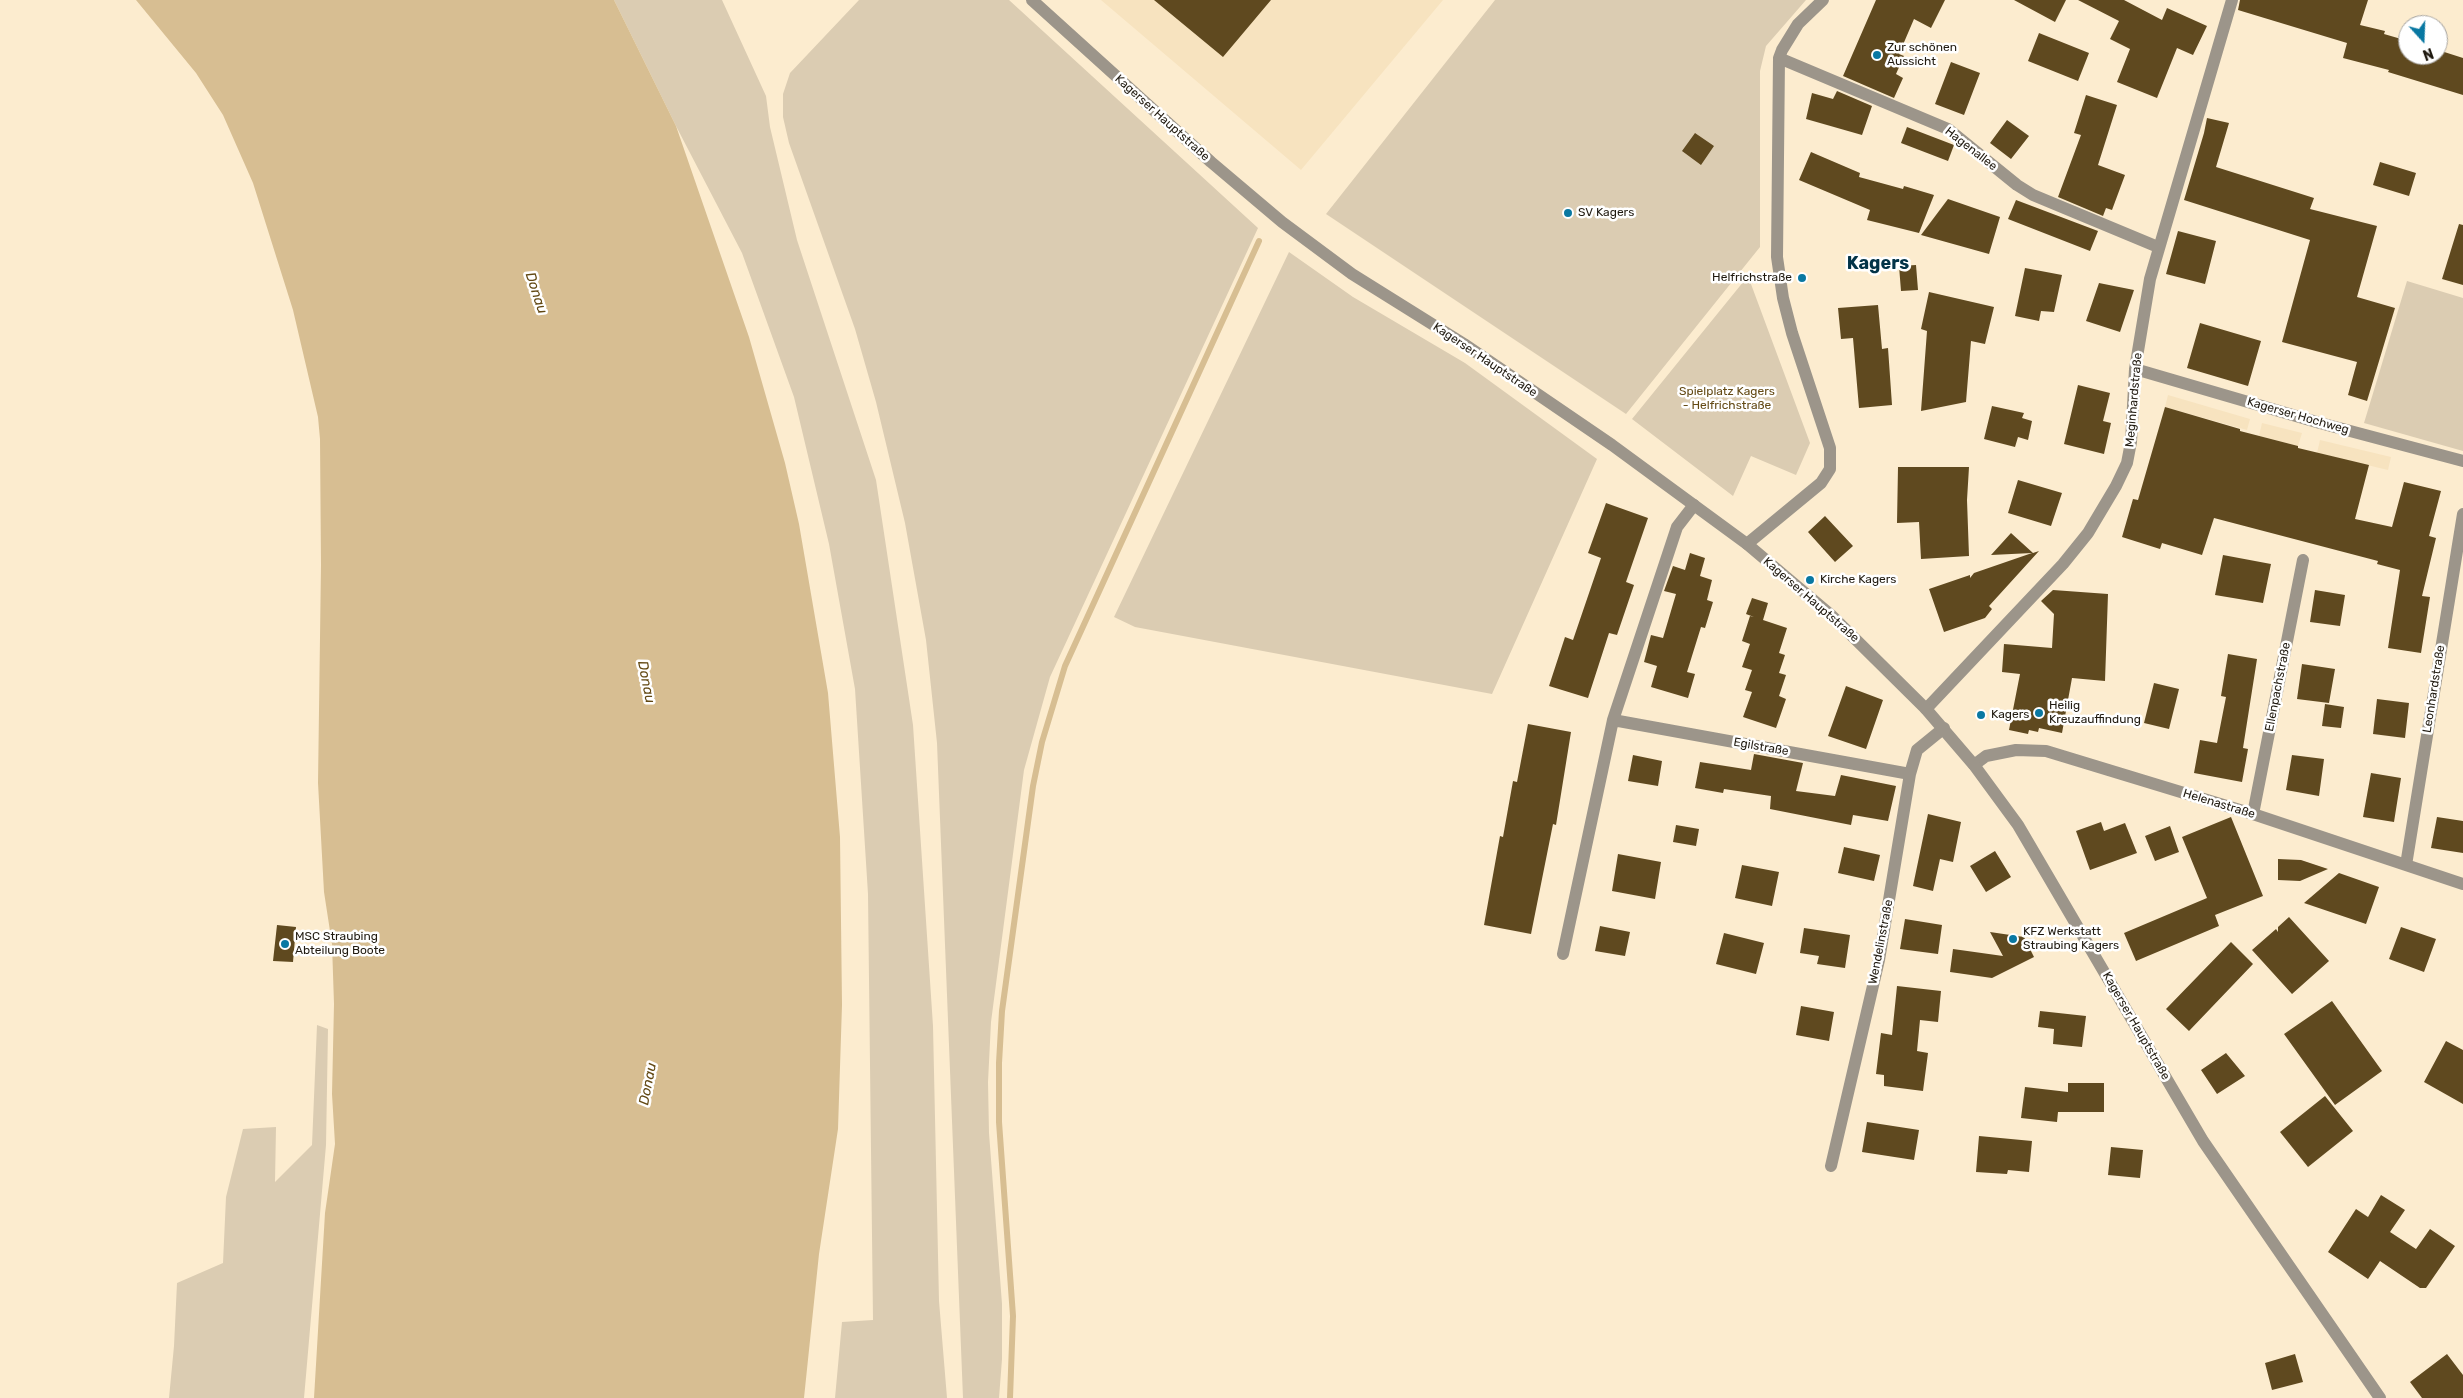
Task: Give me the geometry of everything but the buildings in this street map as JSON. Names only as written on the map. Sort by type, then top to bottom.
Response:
[{"type":"street","name":"Kagerser Hauptstraße","points":[[1032,0],[1211,162],[1282,222],[1352,274],[1480,356],[1612,445],[1747,544],[1831,615],[1926,709],[1974,765],[2018,825],[2203,1141],[2380,1398]]},
{"type":"street","points":[[1747,544],[1821,483],[1830,469],[1830,448],[1792,333],[1783,298],[1777,257],[1779,58],[1798,24],[1823,0]]},
{"type":"street","name":"Meginhardstraße","points":[[1926,709],[2063,564],[2098,517],[2127,463],[2131,442],[2135,369],[2150,279],[2232,0]]},
{"type":"street","name":"Hagenallee","points":[[1779,58],[1948,129],[2017,185],[2033,195],[2158,247]]},
{"type":"street","name":"Kagerser Hochweg","points":[[2135,369],[2320,423],[2463,460]]},
{"type":"street","points":[[1563,954],[1613,720],[1677,527],[1694,505]]},
{"type":"street","name":"Leonhardstraße","points":[[2406,865],[2463,514]]},
{"type":"street","name":"Ellenpachstraße","points":[[2253,814],[2303,560]]},
{"type":"street","name":"Egilstraße","points":[[1613,720],[1910,774]]},
{"type":"street","name":"Wendelinstraße","points":[[1832,1166],[1879,960],[1910,774],[1917,750],[1944,728]]},
{"type":"street","name":"Helenastraße","points":[[1974,765],[1986,756],[2016,750],[2046,751],[2253,814],[2463,884]]},
{"type":"shaded area","points":[[1101,0],[1443,0],[1301,170]]},
{"type":"shaded area","points":[[2168,395],[2250,419],[2247,430],[2165,407]]},
{"type":"shaded area","points":[[2262,423],[2302,433],[2298,446],[2259,436]]},
{"type":"shaded area","points":[[2320,440],[2391,457],[2388,470],[2317,453]]},
{"type":"green space","points":[[614,0],[722,0],[766,96],[770,127],[797,240],[876,480],[913,725],[933,1026],[939,1301],[947,1398],[835,1398],[842,1322],[873,1320],[868,894],[855,689],[829,544],[794,397],[742,253],[676,126]]},
{"type":"green space","points":[[859,0],[1009,0],[1258,228],[1050,677],[1024,770],[991,1022],[988,1082],[989,1133],[1002,1304],[1002,1359],[999,1398],[963,1398],[937,743],[926,640],[905,523],[876,402],[855,329],[789,143],[783,117],[783,94],[790,73]]},
{"type":"green space","points":[[1495,0],[1806,0],[1766,46],[1760,71],[1760,247],[1626,414],[1326,214]]},
{"type":"green space","points":[[1289,252],[1353,297],[1465,363],[1597,459],[1492,694],[1135,627],[1114,617]]},
{"type":"green space","name":"Spielplatz Kagers - Helfrichstraße","points":[[1748,276],[1810,443],[1796,475],[1751,456],[1733,496],[1632,419]]},
{"type":"green space","points":[[2407,281],[2463,298],[2463,451],[2364,423]]},
{"type":"green space","points":[[317,1025],[328,1029],[326,1145],[304,1398],[169,1398],[177,1283],[223,1263],[226,1197],[243,1129],[276,1127],[275,1182],[312,1145]]},
{"type":"water","name":"Donau","points":[[136,0],[614,0],[676,126],[749,337],[785,463],[799,524],[828,693],[840,837],[842,1005],[838,1129],[819,1254],[804,1398],[314,1398],[325,1213],[335,1144],[332,1094],[334,1004],[332,944],[324,892],[318,783],[321,565],[320,439],[318,417],[293,310],[253,183],[223,115],[196,73]]},
{"type":"waterway","points":[[1010,1398],[1013,1316],[999,1122],[999,1063],[1002,1011],[1033,786],[1042,742],[1065,666],[1259,241]]},
{"type":"place","name":"Zur schönen Aussicht","points":[[1877,55]]},
{"type":"place","name":"SV Kagers","points":[[1568,213]]},
{"type":"place","name":"Helfrichstraße","points":[[1802,278]]},
{"type":"place","name":"Kirche Kagers","points":[[1810,580]]},
{"type":"place","name":"Heilig Kreuzauffindung","points":[[2039,713]]},
{"type":"place","name":"Kagers","points":[[1981,715]]},
{"type":"place","name":"KFZ Werkstatt Straubing Kagers","points":[[2013,939]]},
{"type":"place","name":"MSC Straubing Abteilung Boote","points":[[285,944]]},
{"type":"district","name":"Kagers","points":[[1878,264]]}]
